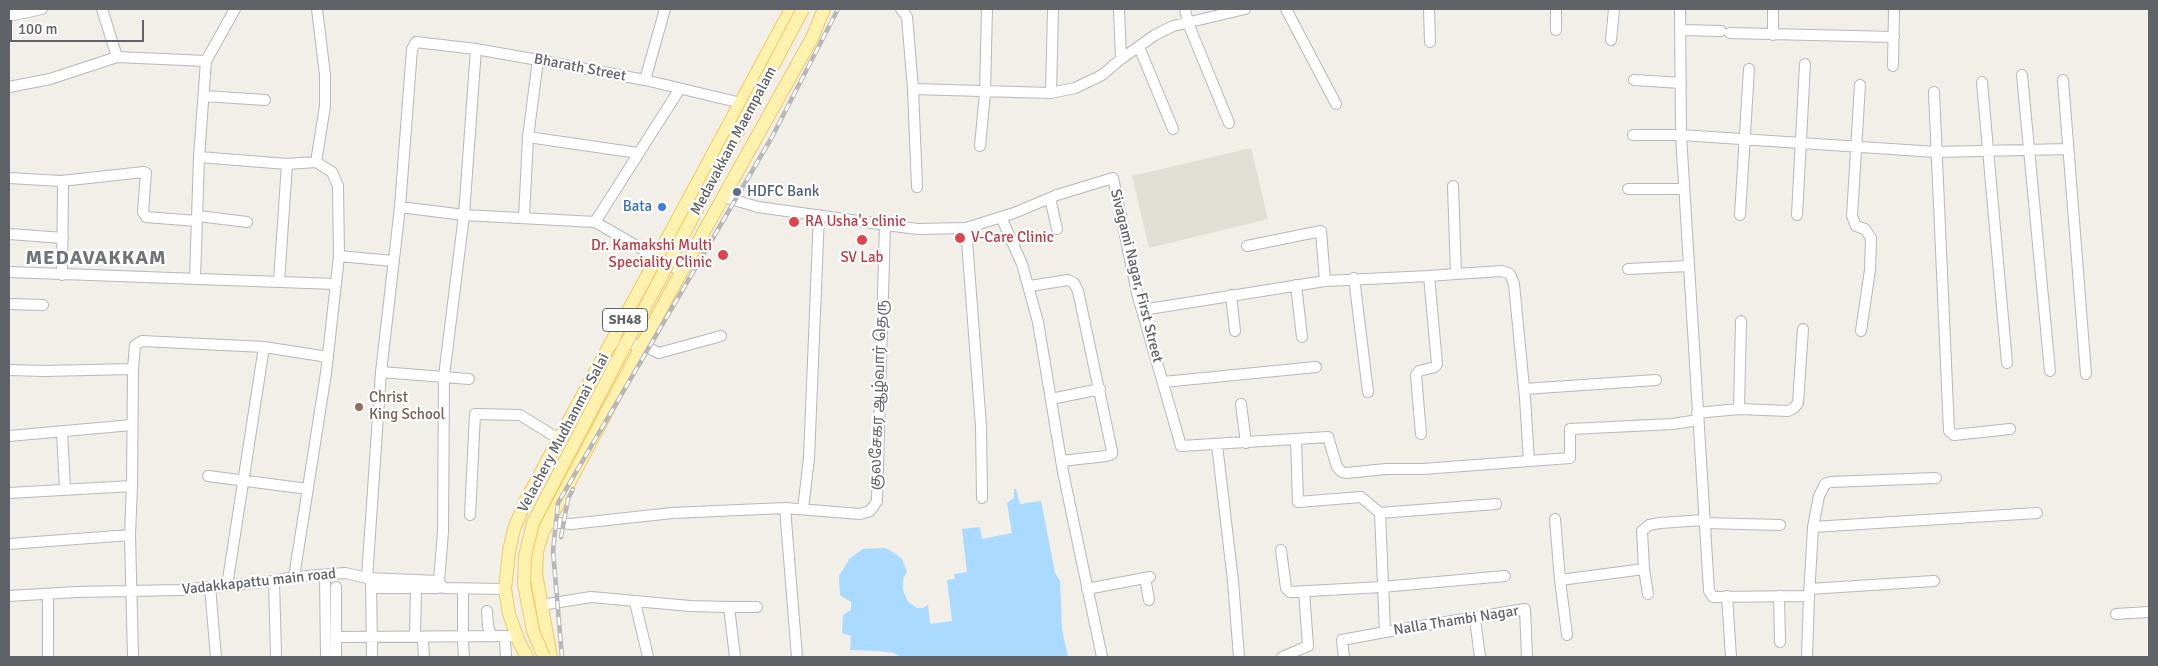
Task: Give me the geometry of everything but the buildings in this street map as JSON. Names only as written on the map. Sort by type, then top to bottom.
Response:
[{"type":"main road","name":"Velachery Mudhanmai Salai","points":[[527,657],[509,614],[505,589],[514,530],[526,500],[791,9]]},
{"type":"main road","name":"Medavakkam Maempalam","points":[[544,657],[528,612],[524,584],[525,556],[533,523],[632,332],[804,9]]},
{"type":"main road","name":"Velachery Mudhanmai Salai","points":[[551,657],[536,574],[537,551],[549,522],[642,345],[812,38],[824,9]]},
{"type":"main road","points":[[510,547],[537,551]]},
{"type":"street","points":[[9,16],[42,9]]},
{"type":"street","points":[[102,9],[117,56]]},
{"type":"street","points":[[195,278],[206,61],[235,9]]},
{"type":"street","points":[[316,162],[325,106],[324,75],[317,9]]},
{"type":"street","points":[[644,80],[665,9]]},
{"type":"street","points":[[901,9],[907,17],[913,89],[917,187]]},
{"type":"street","points":[[980,146],[985,93],[986,9]]},
{"type":"street","points":[[1051,93],[1053,9]]},
{"type":"street","points":[[1119,9],[1121,58]]},
{"type":"street","points":[[1185,9],[1188,23],[1228,124]]},
{"type":"street","points":[[913,89],[985,93],[1051,93],[1075,88],[1102,75],[1121,58],[1155,35],[1173,26],[1245,9]]},
{"type":"street","points":[[1286,9],[1336,104]]},
{"type":"street","points":[[1429,9],[1430,42]]},
{"type":"street","points":[[1556,9],[1556,30]]},
{"type":"street","points":[[1611,40],[1614,9]]},
{"type":"street","points":[[1680,9],[1681,135],[1709,591],[1713,597],[1779,596],[1934,581]]},
{"type":"street","points":[[1773,9],[1773,35]]},
{"type":"street","points":[[1894,9],[1894,66]]},
{"type":"street","points":[[1680,30],[1773,35],[1894,37]]},
{"type":"street","name":"Bharath Street","points":[[400,207],[412,49],[416,42],[476,49],[538,60],[644,80],[679,90],[741,103]]},
{"type":"street","points":[[1139,47],[1173,129]]},
{"type":"street","points":[[370,581],[416,588],[438,585],[443,532],[444,376],[464,215],[476,49]]},
{"type":"street","points":[[9,87],[50,79],[117,56],[206,61]]},
{"type":"street","points":[[524,218],[528,138],[538,60]]},
{"type":"street","points":[[1797,214],[1805,64]]},
{"type":"street","points":[[1740,215],[1749,69]]},
{"type":"street","points":[[2022,75],[2050,371]]},
{"type":"street","points":[[1634,80],[1681,83]]},
{"type":"street","points":[[2063,80],[2086,374]]},
{"type":"street","points":[[1982,82],[2007,363]]},
{"type":"street","points":[[1860,85],[1853,222],[1856,226],[1868,232],[1871,238],[1870,270],[1861,331]]},
{"type":"street","points":[[595,222],[679,90]]},
{"type":"street","points":[[1934,92],[1949,431],[1954,435],[2010,429]]},
{"type":"street","points":[[204,96],[265,100]]},
{"type":"street","points":[[1633,135],[1681,135],[1936,152],[2068,149]]},
{"type":"street","points":[[528,138],[638,153]]},
{"type":"street","points":[[200,157],[287,164],[316,162],[332,172],[338,186],[339,256],[328,356],[294,577]]},
{"type":"street","points":[[279,282],[287,164]]},
{"type":"street","points":[[9,178],[61,181],[144,172],[146,173],[144,212],[146,217],[247,222]]},
{"type":"street","name":"Sivagami Nagar, First Street","points":[[724,197],[758,207],[885,225],[918,229],[966,228],[1113,178],[1142,310],[1181,446],[1328,437],[1337,467],[1346,473],[1528,461]]},
{"type":"street","points":[[61,181],[63,187],[62,275]]},
{"type":"street","points":[[1453,186],[1456,274]]},
{"type":"street","points":[[1628,189],[1684,189]]},
{"type":"street","points":[[1050,198],[1057,229]]},
{"type":"street","points":[[372,657],[370,581],[381,372],[400,207],[464,215],[595,222],[682,272]]},
{"type":"street","points":[[803,509],[809,458],[819,216]]},
{"type":"street","points":[[1001,217],[1030,286],[1038,322],[1061,461],[1102,657]]},
{"type":"street","name":"குலசேகர ஆழ்வார் தெரு","points":[[549,522],[570,524],[672,513],[785,508],[860,514],[870,511],[877,501],[885,225]]},
{"type":"street","points":[[966,228],[981,426],[982,498]]},
{"type":"street","points":[[1247,246],[1321,231],[1325,281]]},
{"type":"street","points":[[9,234],[63,238]]},
{"type":"street","points":[[339,256],[393,261]]},
{"type":"street","points":[[1628,269],[1688,266]]},
{"type":"street","points":[[1142,310],[1296,285],[1354,278],[1429,276],[1493,270],[1510,274],[1514,284],[1524,390],[1528,461],[1570,458],[1570,429],[1673,424],[1697,417],[1739,409],[1788,411],[1798,403],[1803,329]]},
{"type":"street","points":[[9,272],[335,284]]},
{"type":"street","points":[[1420,434],[1416,374],[1419,371],[1435,367],[1437,364],[1429,276]]},
{"type":"street","points":[[1354,278],[1368,392]]},
{"type":"street","points":[[1030,286],[1068,280],[1074,283],[1078,290],[1112,454],[1061,461]]},
{"type":"street","points":[[1296,285],[1302,338]]},
{"type":"street","points":[[1231,295],[1235,331]]},
{"type":"street","points":[[9,304],[43,305]]},
{"type":"street","points":[[1739,409],[1741,321]]},
{"type":"street","points":[[612,343],[642,345],[659,353],[721,336]]},
{"type":"street","points":[[133,657],[130,535],[135,345],[142,341],[264,347],[328,356]]},
{"type":"street","points":[[227,586],[264,347]]},
{"type":"street","points":[[1162,382],[1316,367]]},
{"type":"street","points":[[9,370],[133,369]]},
{"type":"street","points":[[381,372],[469,379]]},
{"type":"street","points":[[1524,390],[1656,380]]},
{"type":"street","points":[[1051,399],[1100,389]]},
{"type":"street","points":[[1241,404],[1246,443]]},
{"type":"street","points":[[470,515],[475,414],[520,415],[559,439]]},
{"type":"street","points":[[9,436],[132,425]]},
{"type":"street","points":[[62,432],[65,489]]},
{"type":"street","points":[[1296,439],[1298,502],[1361,497],[1380,513],[1496,504]]},
{"type":"street","points":[[1217,445],[1230,553],[1239,657]]},
{"type":"street","points":[[208,476],[308,488]]},
{"type":"street","points":[[1806,657],[1813,527],[1819,496],[1825,484],[1830,482],[1936,478]]},
{"type":"street","points":[[9,492],[132,486]]},
{"type":"street","points":[[785,508],[797,657]]},
{"type":"street","name":"Nalla Thambi Nagar","points":[[1380,513],[1385,632],[1475,619],[1525,609],[1527,657]]},
{"type":"street","points":[[1813,527],[2037,513]]},
{"type":"street","points":[[1555,519],[1560,580],[1568,635]]},
{"type":"street","points":[[1648,594],[1644,569],[1642,531],[1649,525],[1704,522],[1780,525]]},
{"type":"street","points":[[9,544],[130,535]]},
{"type":"street","points":[[1281,550],[1288,591],[1382,587],[1506,576]]},
{"type":"street","points":[[1560,580],[1644,569]]},
{"type":"street","name":"Vadakkapattu main road","points":[[9,596],[180,590],[345,573],[370,581],[438,585],[444,588],[505,589]]},
{"type":"street","points":[[325,575],[326,657]]},
{"type":"street","points":[[1087,589],[1147,578],[1149,600]]},
{"type":"street","points":[[274,581],[276,655]]},
{"type":"street","points":[[210,587],[216,657]]},
{"type":"street","points":[[336,588],[336,657]]},
{"type":"street","points":[[416,588],[419,639],[424,657]]},
{"type":"street","points":[[1282,657],[1304,650],[1308,646],[1304,591]]},
{"type":"street","points":[[48,594],[48,657]]},
{"type":"street","points":[[463,595],[464,657]]},
{"type":"street","points":[[1728,596],[1731,657]]},
{"type":"street","points":[[1779,596],[1780,642]]},
{"type":"street","points":[[541,605],[590,597],[690,606],[758,607]]},
{"type":"street","points":[[635,602],[648,657]]},
{"type":"street","points":[[729,607],[735,657]]},
{"type":"street","points":[[487,611],[488,627],[492,636]]},
{"type":"street","points":[[2116,614],[2149,612]]},
{"type":"street","points":[[1475,619],[1480,657]]},
{"type":"street","points":[[1344,657],[1342,640],[1385,632]]},
{"type":"street","points":[[336,637],[371,636],[419,639]]},
{"type":"street","points":[[463,639],[492,636],[518,639]]},
{"type":"street","points":[[382,640],[463,639],[505,642],[518,639]]},
{"type":"street","points":[[505,642],[506,657]]},
{"type":"shaded area","points":[[1251,148],[1268,219],[1149,248],[1132,176]]},
{"type":"water","points":[[1014,489],[1016,489],[1020,504],[1041,501],[1055,573],[1060,581],[1062,629],[1068,657],[901,657],[894,653],[850,650],[851,636],[842,633],[843,615],[851,610],[851,602],[840,595],[839,576],[850,558],[863,549],[885,548],[893,552],[902,559],[907,572],[903,579],[903,590],[908,602],[917,608],[923,608],[928,605],[930,624],[952,621],[947,580],[955,579],[954,574],[967,572],[962,529],[980,527],[982,539],[1012,533],[1007,503],[1014,498]]},
{"type":"railway","points":[[562,657],[553,551],[558,503],[772,137],[838,9]]},
{"type":"railway","points":[[561,537],[568,499],[573,489]]},
{"type":"place","name":"HDFC Bank","points":[[737,192]]},
{"type":"place","name":"Bata","points":[[662,207]]},
{"type":"place","name":"RA Usha's clinic","points":[[794,222]]},
{"type":"place","name":"V-Care Clinic","points":[[960,238]]},
{"type":"place","name":"SV Lab","points":[[862,240]]},
{"type":"place","name":"Dr. Kamakshi Multi Speciality Clinic","points":[[723,255]]},
{"type":"place","name":"Christ King School","points":[[359,407]]},
{"type":"district","name":"MEDAVAKKAM","points":[[96,259]]}]
